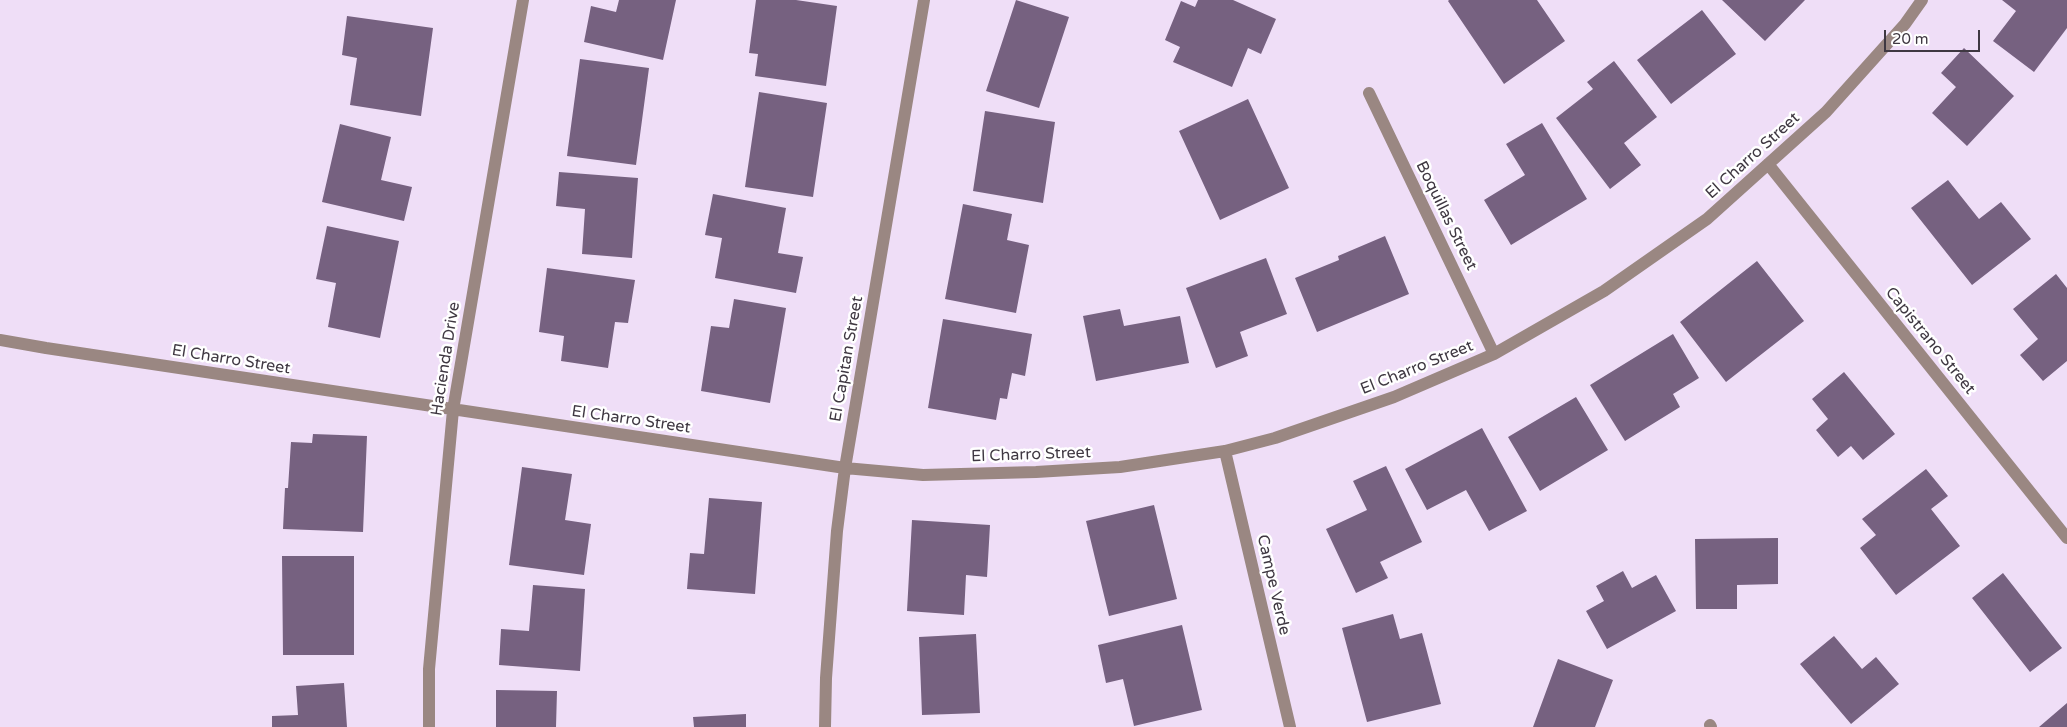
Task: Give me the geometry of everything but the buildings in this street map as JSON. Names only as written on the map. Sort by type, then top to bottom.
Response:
[{"type":"street","name":"Hacienda Drive","points":[[429,727],[429,669],[453,410],[523,0]]},
{"type":"street","name":"El Capitan Street","points":[[825,727],[826,668],[837,531],[845,468],[924,0]]},
{"type":"street","name":"El Charro Street","points":[[0,340],[56,350],[845,468],[923,475],[1036,472],[1120,467],[1225,451],[1275,438],[1394,397],[1494,354],[1604,291],[1707,219],[1826,112],[1905,24],[1922,0]]},
{"type":"street","name":"Boquillas Street","points":[[1369,93],[1494,354]]},
{"type":"street","name":"Capistrano Street","points":[[1768,164],[2067,538]]},
{"type":"street","name":"Campe Verde","points":[[1225,451],[1290,727]]}]
